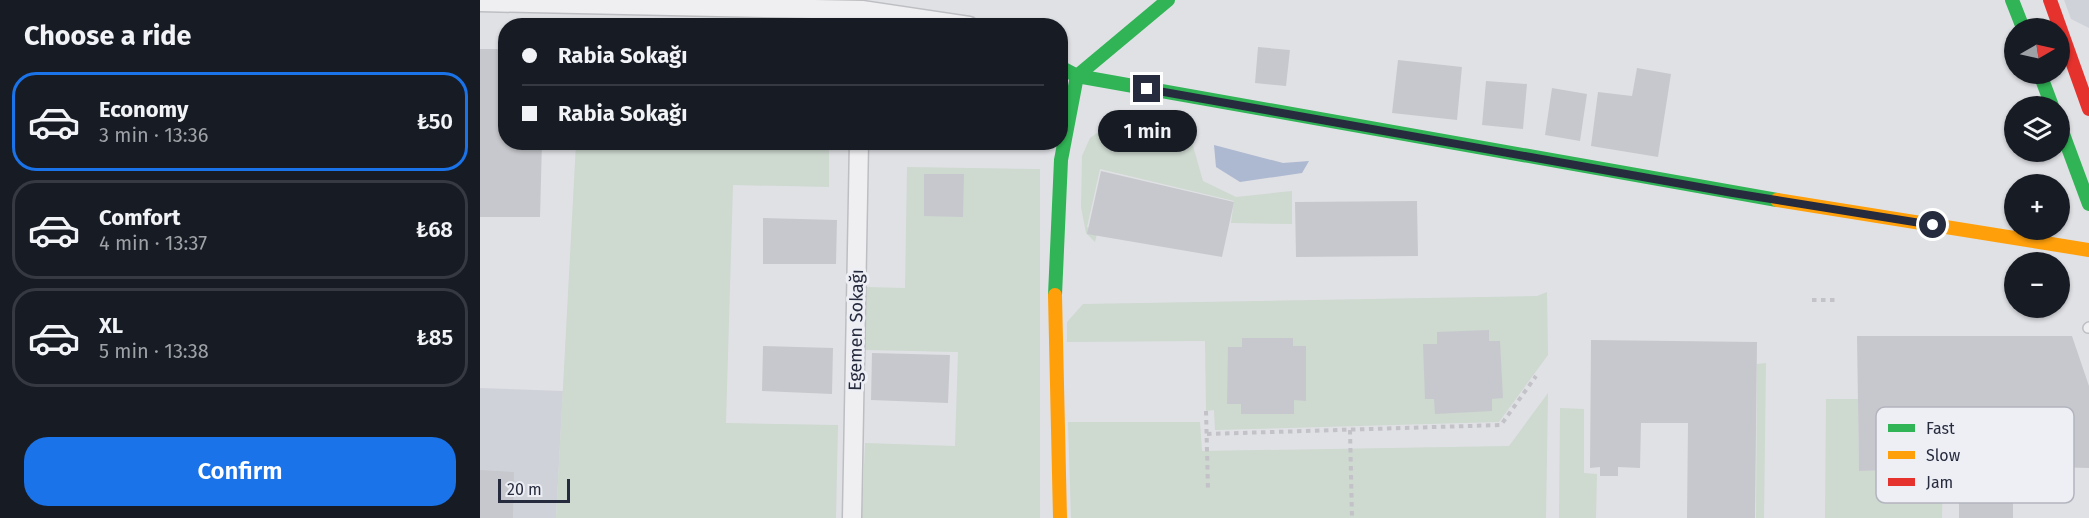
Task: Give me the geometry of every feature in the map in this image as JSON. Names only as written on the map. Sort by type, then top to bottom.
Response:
[{"type":"street","points":[[1068,123],[1077,76],[1167,0]]},
{"type":"street","points":[[2012,0],[2019,18]]},
{"type":"street","points":[[2050,0],[2084,81],[2089,109]]},
{"type":"street","points":[[480,2],[611,3],[866,12],[910,18]]},
{"type":"street","points":[[1068,71],[1077,76],[1733,193],[2089,250]]},
{"type":"street","name":"Egemen Sokağı","points":[[852,518],[859,150]]},
{"type":"street","points":[[1060,518],[1055,274],[1063,150]]},
{"type":"street","points":[[2070,153],[2089,204]]},
{"type":"path","points":[[1812,300],[1839,300]]},
{"type":"path","points":[[1207,434],[1501,425],[1536,376]]},
{"type":"path","points":[[1206,411],[1208,490]]},
{"type":"path","points":[[1350,430],[1352,518]]},
{"type":"shaded area","points":[[2064,0],[2089,0],[2089,28],[2071,19]]},
{"type":"shaded area","points":[[1115,120],[1127,120],[1189,132],[1203,181],[1236,197],[1292,191],[1292,224],[1231,223],[1234,201],[1100,169],[1087,227],[1098,230],[1095,242],[1086,233],[1081,207],[1082,156],[1090,138]]},
{"type":"shaded area","points":[[576,150],[829,150],[829,187],[733,185],[726,423],[838,425],[836,518],[556,518]]},
{"type":"shaded area","points":[[907,167],[1040,169],[1040,518],[862,518],[865,443],[955,446],[958,352],[865,350],[866,287],[905,288]]},
{"type":"shaded area","points":[[1547,292],[1548,355],[1499,422],[1215,430],[1214,410],[1206,411],[1205,341],[1067,342],[1067,322],[1083,304],[1537,296]]},
{"type":"shaded area","points":[[1766,363],[1764,518],[1756,518],[1757,364]]},
{"type":"shaded area","points":[[480,388],[563,391],[556,518],[480,518]]},
{"type":"shaded area","points":[[1548,393],[1546,518],[1071,518],[1068,422],[1200,422],[1202,451],[1509,446]]},
{"type":"shaded area","points":[[1826,399],[1858,399],[1859,471],[1876,471],[1876,503],[1942,503],[1942,518],[1825,518]]},
{"type":"shaded area","points":[[1560,408],[1584,409],[1584,473],[1597,474],[1596,518],[1559,518]]},
{"type":"water","points":[[1214,145],[1283,163],[1309,161],[1302,173],[1240,182],[1216,167]]},
{"type":"building","points":[[1258,47],[1290,50],[1286,86],[1255,83]]},
{"type":"building","points":[[480,49],[498,49],[498,150],[542,150],[540,217],[480,217]]},
{"type":"building","points":[[1398,60],[1462,67],[1457,120],[1392,113]]},
{"type":"building","points":[[1637,68],[1671,74],[1658,157],[1591,146],[1598,92],[1632,96]]},
{"type":"building","points":[[1486,81],[1527,84],[1523,129],[1482,125]]},
{"type":"building","points":[[1552,88],[1587,94],[1580,141],[1545,135]]},
{"type":"building","points":[[1101,171],[1234,202],[1222,257],[1087,234]]},
{"type":"building","points":[[924,174],[964,174],[963,217],[924,216]]},
{"type":"building","points":[[1417,201],[1418,256],[1296,257],[1295,202]]},
{"type":"building","points":[[763,218],[837,220],[836,264],[763,264]]},
{"type":"building","points":[[1489,330],[1489,341],[1500,341],[1503,398],[1492,399],[1492,411],[1435,414],[1434,399],[1425,399],[1423,344],[1437,344],[1437,332]]},
{"type":"building","points":[[1857,336],[2072,336],[2089,386],[2089,468],[2074,468],[2074,407],[1876,407],[1876,471],[1859,471]]},
{"type":"building","points":[[1242,338],[1293,338],[1293,346],[1306,346],[1306,401],[1294,400],[1294,414],[1241,414],[1241,404],[1227,404],[1228,347],[1242,347]]},
{"type":"building","points":[[1591,340],[1757,342],[1755,518],[1687,518],[1688,423],[1641,423],[1640,468],[1618,467],[1618,476],[1600,476],[1600,467],[1590,468]]},
{"type":"building","points":[[763,346],[833,348],[832,394],[762,391]]},
{"type":"building","points":[[872,353],[950,355],[948,403],[871,400]]},
{"type":"building","points":[[480,470],[514,472],[513,518],[480,518]]},
{"type":"building","points":[[1959,503],[2013,503],[2013,518],[1959,518]]},
{"type":"traffic: fast","points":[[1068,123],[1077,76],[1168,0]]},
{"type":"traffic: fast","points":[[2012,0],[2019,18]]},
{"type":"traffic: fast","points":[[1068,71],[1077,76],[1777,200]]},
{"type":"traffic: fast","points":[[2044,84],[2048,96]]},
{"type":"traffic: fast","points":[[1055,295],[1063,150]]},
{"type":"traffic: fast","points":[[2070,153],[2089,204]]},
{"type":"traffic: slow","points":[[1777,200],[2089,250]]},
{"type":"traffic: slow","points":[[1055,295],[1060,518]]},
{"type":"traffic: jam","points":[[2050,0],[2089,109]]},
{"type":"route","points":[[1147,89],[1733,193],[1933,225]]}]
